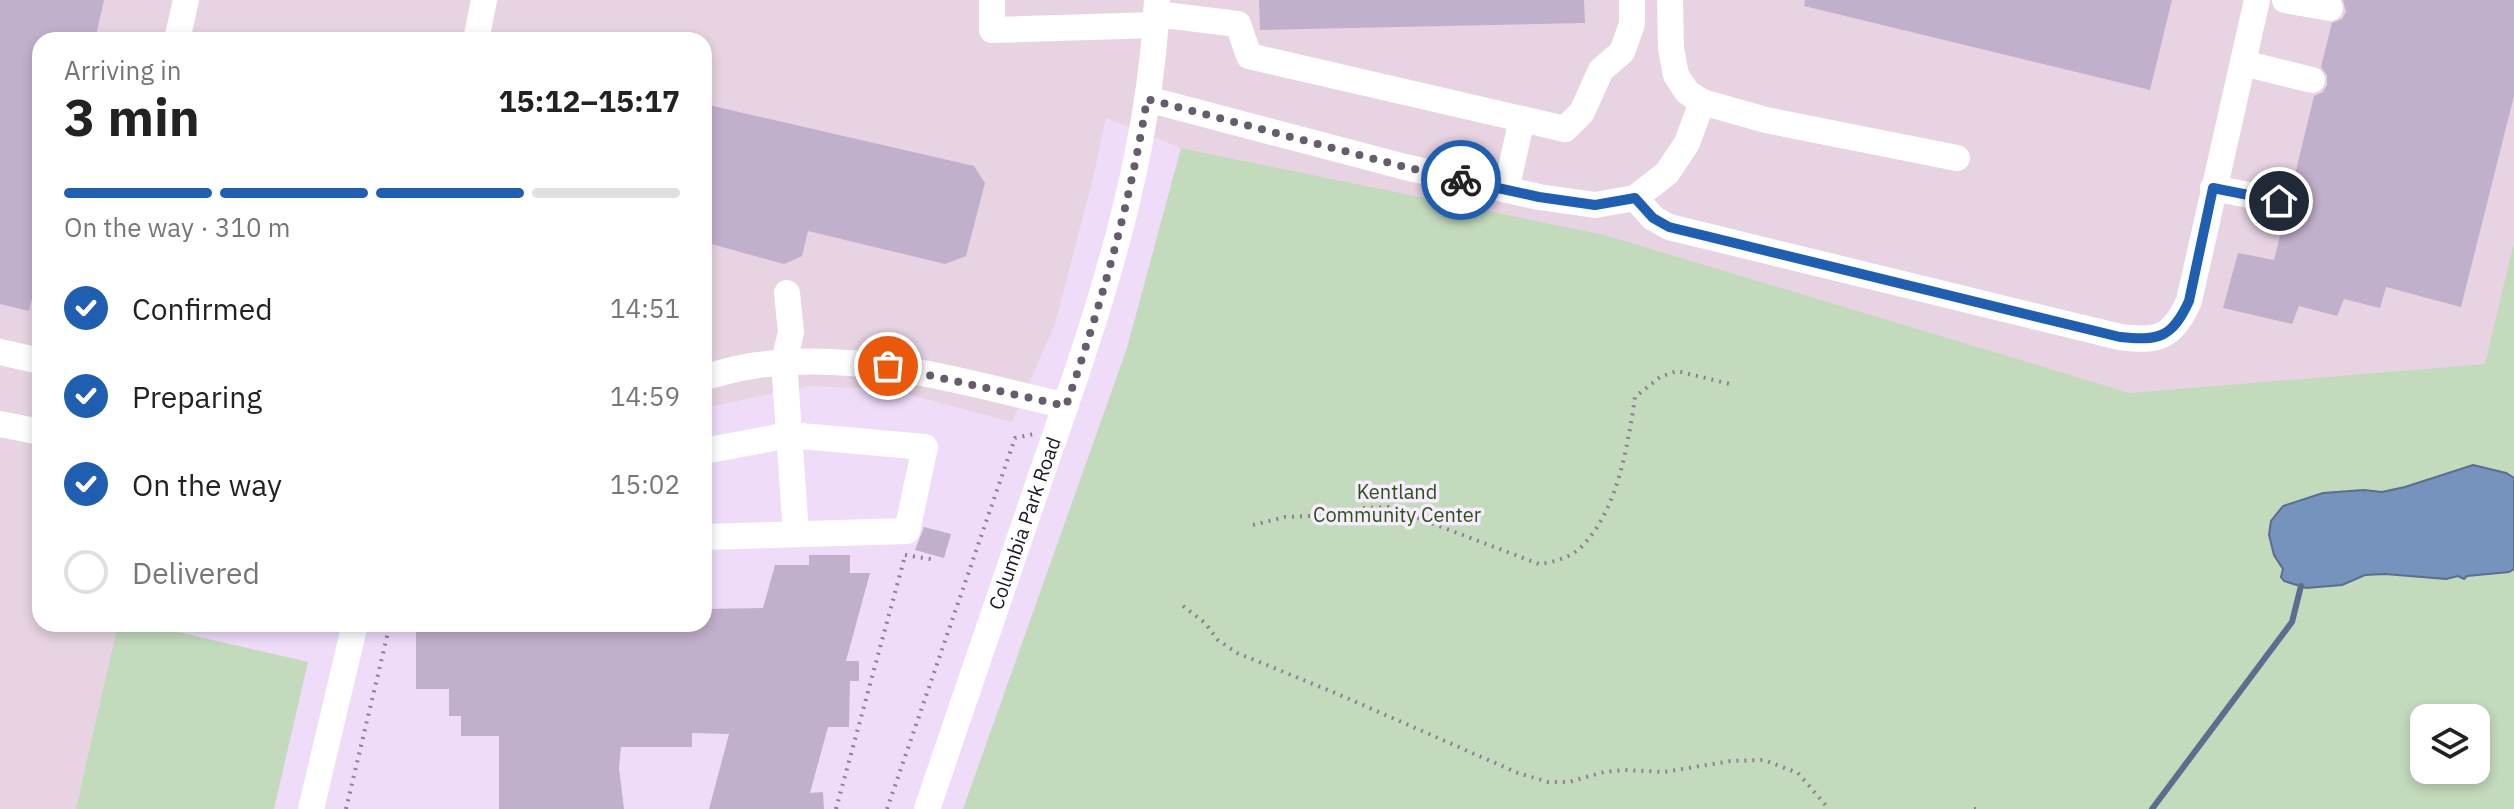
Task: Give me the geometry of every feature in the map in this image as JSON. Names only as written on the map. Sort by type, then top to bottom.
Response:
[{"type":"street","points":[[179,32],[186,0]]},
{"type":"street","points":[[478,32],[484,0]]},
{"type":"street","points":[[992,0],[992,30],[1156,13],[1239,12],[1249,56],[1565,129],[1582,112],[1601,70],[1622,52],[1632,24],[1632,0]]},
{"type":"street","points":[[1670,0],[1671,49],[1676,75],[1687,92],[1702,102],[1766,120],[1957,158]]},
{"type":"street","points":[[1635,198],[1653,218],[1669,227],[2120,337],[2157,338],[2168,333],[2189,301],[2257,0]]},
{"type":"street","points":[[2285,0],[2330,8]]},
{"type":"street","name":"Columbia Park Road","points":[[927,809],[1090,338],[1114,257],[1131,191],[1147,99],[1156,13]]},
{"type":"street","points":[[2243,63],[2312,80]]},
{"type":"street","points":[[1147,99],[1405,167],[1506,190],[1595,205],[1635,198],[1667,173],[1687,143],[1702,102]]},
{"type":"street","points":[[1506,190],[1522,119]]},
{"type":"street","points":[[2213,188],[2279,201]]},
{"type":"street","points":[[787,293],[791,332],[784,362],[796,533]]},
{"type":"street","points":[[0,352],[32,359]]},
{"type":"street","points":[[712,375],[755,365],[848,361],[888,366],[1066,406]]},
{"type":"street","points":[[0,424],[32,430]]},
{"type":"street","points":[[712,449],[789,435],[925,447],[907,531],[712,537]]},
{"type":"street","points":[[311,809],[353,632]]},
{"type":"path","points":[[1253,525],[1285,517],[1335,515],[1363,508],[1389,507],[1539,564],[1559,561],[1584,545],[1604,513],[1625,463],[1635,397],[1660,377],[1677,371],[1734,385]]},
{"type":"path","points":[[887,809],[1015,438],[1028,434],[1056,434]]},
{"type":"path","points":[[836,809],[905,556]]},
{"type":"path","points":[[1183,606],[1205,623],[1218,640],[1237,653],[1518,773],[1548,782],[1569,782],[1604,772],[1664,772],[1731,761],[1764,760],[1798,773],[1829,809]]},
{"type":"path","points":[[346,809],[388,632]]},
{"type":"shaded area","points":[[0,0],[2514,0],[2514,242],[2486,364],[2130,393],[1605,235],[1181,148],[1106,118],[1055,324],[1012,422],[888,389],[808,386],[712,406],[712,32],[32,32],[32,632],[116,632],[77,809],[0,809]]},
{"type":"green space","name":"Kentland Community Center","points":[[1181,148],[1605,235],[2130,393],[2485,364],[2514,242],[2514,809],[963,809],[1127,348]]},
{"type":"green space","points":[[116,632],[178,632],[308,662],[274,809],[76,809]]},
{"type":"water","points":[[2473,465],[2514,478],[2514,569],[2509,572],[2467,576],[2464,579],[2458,576],[2446,579],[2365,575],[2342,585],[2306,588],[2284,581],[2281,577],[2283,569],[2274,555],[2269,535],[2271,521],[2283,506],[2323,493],[2382,492]]},
{"type":"building","points":[[0,0],[104,0],[97,32],[32,32],[32,298],[29,311],[0,304]]},
{"type":"building","points":[[1259,0],[1584,0],[1585,23],[1260,30]]},
{"type":"building","points":[[1805,0],[2172,0],[2150,90],[1804,6]]},
{"type":"building","points":[[2343,0],[2514,0],[2514,96],[2461,307],[2386,287],[2380,308],[2344,299],[2337,316],[2299,306],[2292,324],[2223,308],[2238,253],[2274,260],[2285,216],[2294,205],[2291,191],[2314,96],[2323,92],[2327,85],[2327,75],[2321,67],[2332,23],[2342,19],[2346,12]]},
{"type":"building","points":[[712,106],[974,166],[985,183],[966,256],[945,264],[808,231],[802,256],[784,264],[712,244]]},
{"type":"building","points":[[924,527],[951,534],[944,558],[915,550]]},
{"type":"building","points":[[809,555],[850,555],[850,573],[870,573],[846,661],[859,661],[859,681],[850,681],[849,727],[828,727],[810,793],[823,792],[824,809],[709,809],[729,734],[692,733],[692,747],[621,747],[619,768],[624,809],[499,809],[499,736],[461,736],[461,716],[449,716],[449,689],[416,689],[416,632],[712,632],[712,609],[763,608],[775,565],[809,565]]},
{"type":"waterway","points":[[2152,809],[2292,622],[2301,586]]},
{"type":"way so far","points":[[888,366],[1066,406],[1114,257],[1131,191],[1147,99],[1461,180]]},
{"type":"route","points":[[1461,180],[1539,197],[1595,205],[1635,198],[1653,218],[1669,227],[2120,337],[2142,339],[2168,333],[2183,314],[2189,301],[2213,188],[2279,201]]}]
